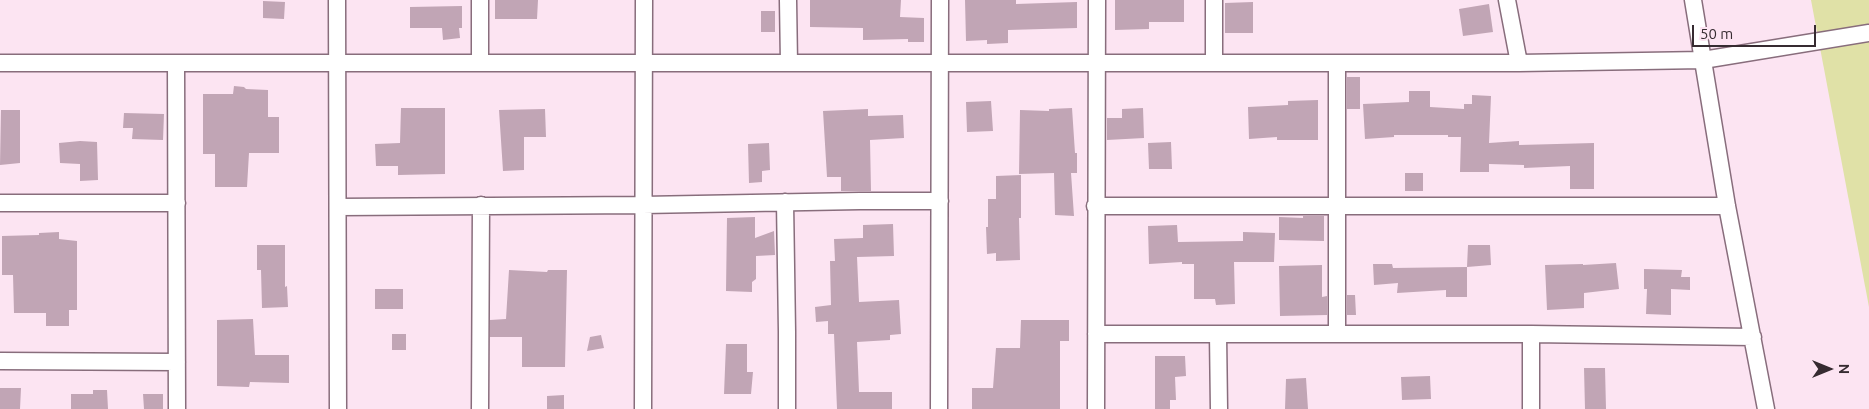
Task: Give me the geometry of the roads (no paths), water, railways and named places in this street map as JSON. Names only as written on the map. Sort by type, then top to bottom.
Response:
[{"type":"street","points":[[337,0],[338,409]]},
{"type":"street","points":[[480,0],[480,63]]},
{"type":"street","points":[[643,409],[644,0]]},
{"type":"street","points":[[788,0],[789,63]]},
{"type":"street","points":[[939,409],[940,0]]},
{"type":"street","points":[[1096,409],[1097,0]]},
{"type":"street","points":[[1214,0],[1214,63]]},
{"type":"street","points":[[1506,0],[1518,63]]},
{"type":"street","points":[[1693,0],[1728,206],[1766,409]]},
{"type":"street","points":[[0,64],[1518,63],[1703,60],[1869,33]]},
{"type":"street","points":[[1336,63],[1337,334]]},
{"type":"street","points":[[176,64],[177,409]]},
{"type":"street","points":[[338,208],[940,201]]},
{"type":"street","points":[[785,202],[788,332],[787,409]]},
{"type":"street","points":[[0,203],[177,203]]},
{"type":"street","points":[[480,409],[481,205]]},
{"type":"street","points":[[1096,206],[1728,206]]},
{"type":"street","points":[[1096,334],[1531,334],[1753,337]]},
{"type":"street","points":[[1218,334],[1219,409]]},
{"type":"street","points":[[1531,334],[1531,409]]},
{"type":"street","points":[[0,361],[177,362]]}]
